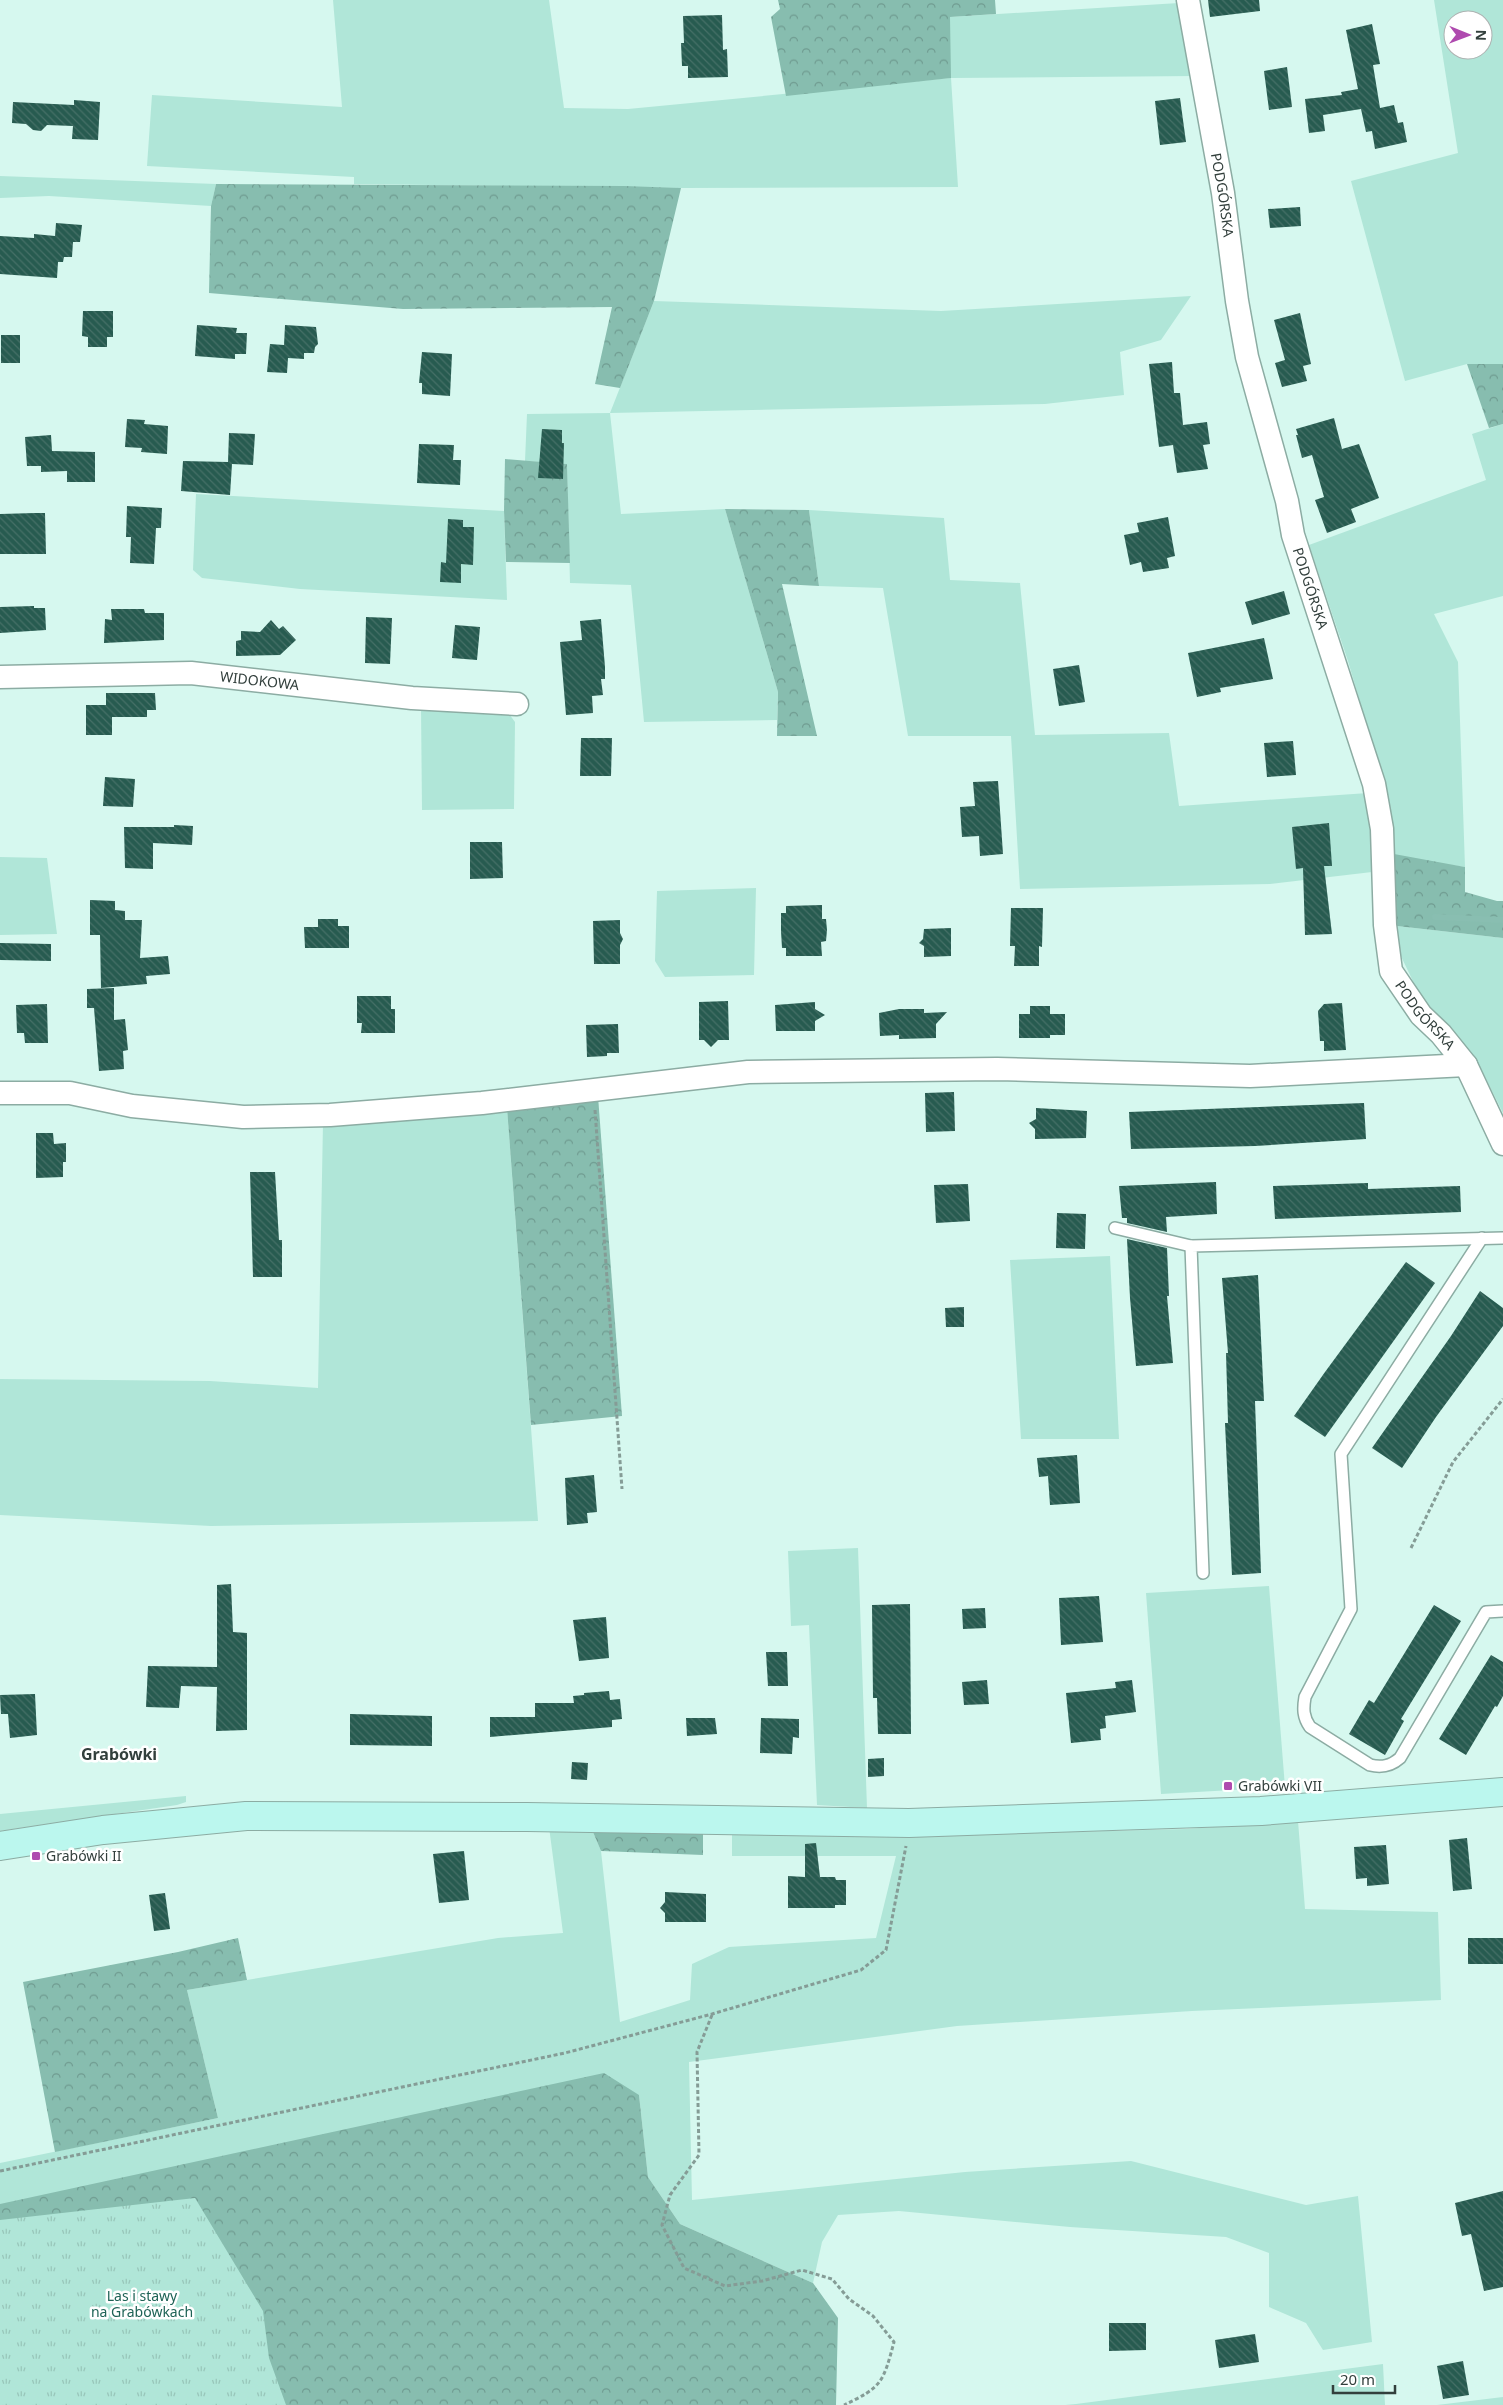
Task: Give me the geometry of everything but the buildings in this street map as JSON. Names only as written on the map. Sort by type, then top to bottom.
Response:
[{"type":"street","name":"PODGÓRSKA","points":[[1188,0],[1223,193],[1237,300],[1247,356],[1286,501],[1293,535],[1374,784],[1382,829],[1385,925],[1391,971],[1421,1015],[1441,1034],[1466,1065],[1503,1144]]},
{"type":"street","name":"WIDOKOWA","points":[[0,676],[190,673],[412,698],[517,704]]},
{"type":"street","points":[[0,1093],[70,1093],[132,1106],[243,1117],[330,1116],[482,1102],[748,1072],[997,1070],[1250,1076],[1466,1065]]},
{"type":"street","points":[[0,1846],[113,1829],[246,1816],[518,1817],[909,1823],[1260,1810],[1503,1792]]},
{"type":"lane","points":[[1115,1228],[1191,1246],[1503,1238]]},
{"type":"lane","points":[[1482,1238],[1341,1454],[1351,1609],[1305,1697],[1303,1706],[1306,1721],[1310,1727],[1370,1764],[1380,1767],[1395,1762],[1400,1758],[1486,1612],[1503,1611]]},
{"type":"lane","points":[[1191,1246],[1203,1573]]},
{"type":"path","points":[[594,1090],[622,1489]]},
{"type":"path","points":[[1411,1548],[1454,1462],[1503,1399]]},
{"type":"path","points":[[0,2172],[565,2054],[712,2014],[861,1970],[886,1950],[909,1823]]},
{"type":"path","points":[[712,2014],[697,2052],[699,2155],[670,2195],[662,2225],[684,2268],[725,2286],[762,2281],[802,2270],[832,2279],[850,2299],[873,2316],[894,2342],[886,2372],[872,2392],[844,2405]]},
{"type":"green space","points":[[333,0],[549,0],[564,108],[628,109],[950,78],[950,17],[1179,3],[1196,76],[951,78],[958,187],[681,188],[354,184],[354,177],[147,166],[152,95],[342,107]]},
{"type":"green space","points":[[778,0],[995,0],[996,14],[950,17],[951,78],[786,96],[771,17],[780,9]]},
{"type":"green space","points":[[1434,0],[1503,0],[1503,364],[1467,364],[1405,381],[1351,181],[1458,153],[1443,60],[1493,60],[1493,10],[1443,10],[1443,57]]},
{"type":"green space","points":[[0,176],[216,184],[211,206],[49,196],[0,198]]},
{"type":"green space","points":[[216,184],[624,186],[681,188],[654,301],[620,388],[595,384],[612,307],[403,309],[209,293],[211,206]]},
{"type":"green space","points":[[1191,296],[1161,340],[1120,352],[1124,395],[1045,404],[610,413],[654,301],[941,311]]},
{"type":"green space","points":[[1467,364],[1503,364],[1503,424],[1489,428]]},
{"type":"green space","points":[[610,413],[621,514],[725,509],[778,692],[777,720],[644,722],[631,585],[570,583],[567,464],[525,461],[527,414]]},
{"type":"green space","points":[[1503,424],[1503,596],[1434,614],[1458,662],[1465,867],[1394,857],[1386,791],[1348,661],[1309,545],[1486,480],[1472,434]]},
{"type":"green space","points":[[505,459],[567,464],[570,563],[506,562],[504,511]]},
{"type":"green space","points":[[196,494],[504,511],[507,600],[300,589],[202,578],[193,570]]},
{"type":"green space","points":[[725,509],[809,510],[819,586],[782,584],[817,736],[777,736],[778,692]]},
{"type":"green space","points":[[809,510],[944,518],[950,580],[1020,583],[1035,735],[1169,733],[1179,806],[1368,793],[1372,872],[1270,884],[1020,889],[1011,736],[908,736],[883,588],[819,586]]},
{"type":"green space","points":[[421,706],[507,711],[515,722],[514,809],[422,810]]},
{"type":"green space","points":[[1394,854],[1465,867],[1465,892],[1503,901],[1503,938],[1397,926]]},
{"type":"green space","points":[[0,857],[47,858],[57,934],[0,935]]},
{"type":"green space","points":[[756,888],[754,975],[665,977],[655,961],[657,891]]},
{"type":"green space","points":[[1397,926],[1503,938],[1503,1113],[1478,1063],[1422,1000],[1398,950]]},
{"type":"green space","points":[[598,1096],[622,1416],[531,1425],[507,1108]]},
{"type":"green space","points":[[507,1108],[538,1521],[211,1526],[0,1515],[0,1379],[210,1381],[318,1388],[323,1123]]},
{"type":"green space","points":[[1110,1256],[1119,1439],[1021,1439],[1010,1260]]},
{"type":"green space","points":[[858,1548],[867,1808],[817,1805],[809,1625],[791,1626],[788,1551]]},
{"type":"green space","points":[[1269,1586],[1285,1787],[1161,1794],[1146,1593]]},
{"type":"green space","points":[[186,1796],[186,1802],[177,1805],[0,1831],[0,1814]]},
{"type":"green space","points":[[1298,1821],[1305,1909],[1438,1912],[1441,2000],[1192,2011],[957,2026],[689,2062],[692,2200],[965,2172],[1131,2161],[1306,2205],[1358,2196],[1372,2342],[1323,2350],[1306,2323],[1269,2307],[1269,2253],[1226,2237],[1070,2227],[899,2211],[838,2215],[822,2242],[813,2283],[680,2224],[648,2177],[639,2095],[0,2205],[0,2163],[218,2118],[187,1990],[498,1938],[563,1933],[549,1827],[590,1825],[601,1851],[620,2022],[690,2000],[692,1964],[729,1947],[876,1938],[896,1856],[732,1856],[732,1827],[901,1836],[1186,1829]]},
{"type":"green space","points":[[590,1825],[703,1830],[703,1855],[601,1851]]},
{"type":"green space","points":[[238,1938],[247,1980],[187,1990],[218,2118],[55,2152],[23,1982],[178,1952]]},
{"type":"green space","points":[[604,2073],[639,2095],[648,2177],[680,2224],[813,2283],[838,2318],[836,2405],[0,2405],[0,2204]]},
{"type":"green space","name":"Las i stawy na Grabówkach","points":[[195,2198],[263,2311],[269,2358],[286,2405],[0,2405],[0,2220]]},
{"type":"green space","points":[[1383,2364],[1385,2405],[1065,2405],[1076,2404]]},
{"type":"green space","points":[[1503,2397],[1503,2405],[1437,2405]]},
{"type":"waterway","points":[[1435,917],[1503,920]]},
{"type":"place","name":"Grabówki VII","points":[[1228,1786]]},
{"type":"place","name":"Grabówki II","points":[[36,1856]]},
{"type":"district","name":"Grabówki","points":[[119,1754]]}]
